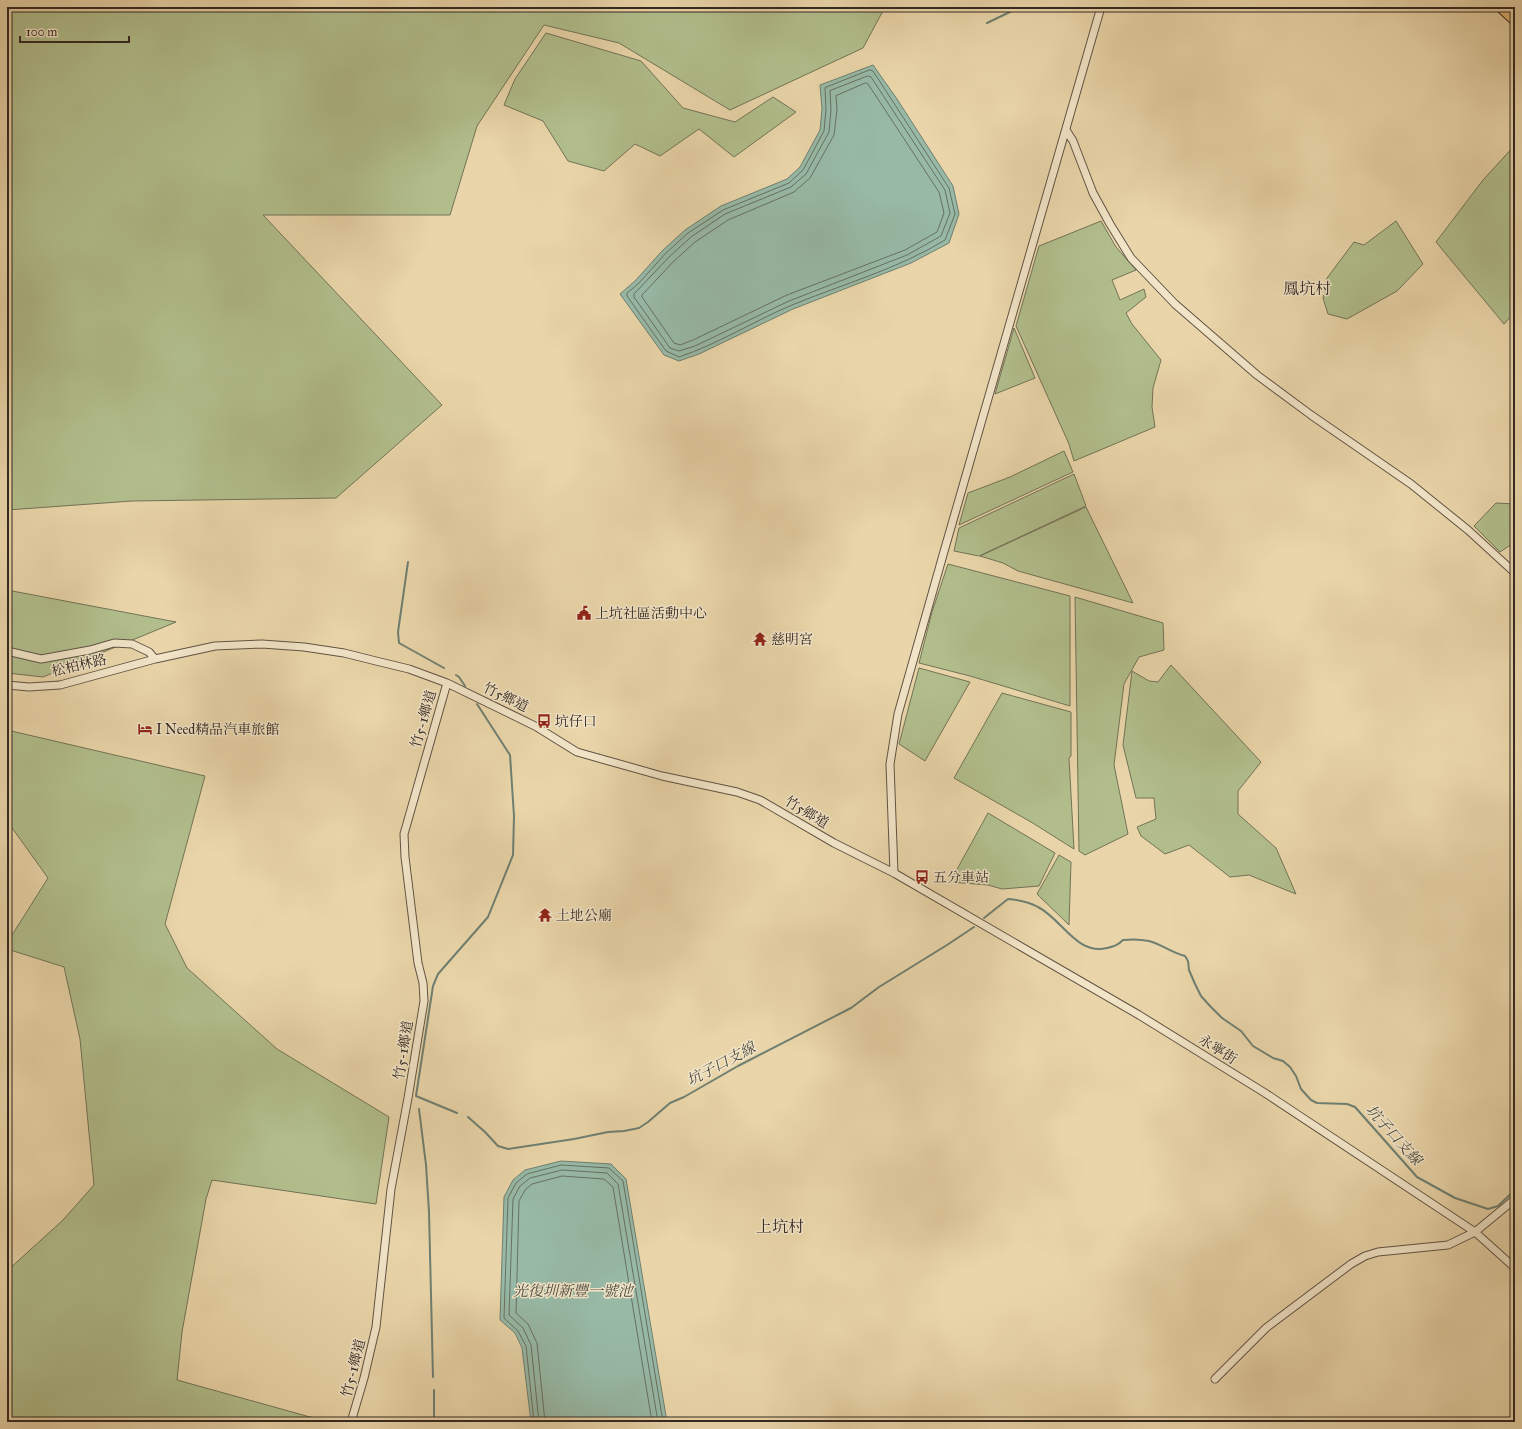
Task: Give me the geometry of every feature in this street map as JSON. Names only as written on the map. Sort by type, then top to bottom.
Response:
[{"type":"highway","points":[[1511,7],[1515,11]]},
{"type":"main road","points":[[1500,7],[1515,21]]},
{"type":"street","points":[[894,873],[890,764],[898,714],[1101,7]]},
{"type":"street","points":[[1066,130],[1074,141],[1093,193],[1131,258],[1175,304],[1256,375],[1411,484],[1468,530],[1515,574]]},
{"type":"street","points":[[7,651],[41,659],[90,650],[114,643],[132,644],[149,652],[155,659]]},
{"type":"street","name":"竹5鄉道","points":[[155,659],[215,646],[262,644],[304,647],[344,653],[409,669],[447,683],[535,726],[577,752],[662,776],[737,792],[760,800],[834,843],[894,873]]},
{"type":"street","name":"松柏林路","points":[[7,685],[29,687],[60,685],[155,659]]},
{"type":"street","name":"竹5-1鄉道","points":[[351,1422],[364,1378],[376,1327],[391,1189],[424,1001],[423,983],[418,963],[405,857],[404,834],[447,683]]},
{"type":"street","name":"永寧街","points":[[894,873],[1146,1019],[1266,1093],[1475,1232],[1515,1268]]},
{"type":"street","points":[[1215,1379],[1266,1328],[1351,1264],[1365,1256],[1378,1252],[1448,1245],[1475,1232],[1515,1199]]},
{"type":"shaded area","points":[[7,7],[885,7],[863,48],[730,110],[619,43],[544,25],[477,126],[450,215],[263,215],[442,405],[336,498],[132,501],[7,510]]},
{"type":"shaded area","points":[[546,33],[641,61],[683,108],[735,122],[773,97],[796,112],[734,157],[699,129],[660,156],[635,144],[604,171],[568,161],[543,121],[504,105],[515,79]]},
{"type":"shaded area","points":[[1515,145],[1515,312],[1504,324],[1436,242],[1483,180]]},
{"type":"shaded area","points":[[1101,221],[1116,247],[1136,270],[1112,280],[1120,300],[1144,289],[1146,297],[1126,313],[1132,324],[1161,360],[1153,388],[1152,407],[1155,427],[1074,461],[1069,444],[1016,326],[1039,246]]},
{"type":"shaded area","points":[[1396,221],[1423,264],[1397,291],[1347,319],[1328,314],[1323,298],[1327,278],[1354,242],[1364,245]]},
{"type":"shaded area","points":[[1014,328],[1035,378],[995,394]]},
{"type":"shaded area","points":[[1064,451],[1073,472],[959,525],[968,493],[1010,477]]},
{"type":"shaded area","points":[[1074,474],[1086,506],[979,556],[954,551],[959,528]]},
{"type":"shaded area","points":[[1496,503],[1515,504],[1515,542],[1500,552],[1474,526]]},
{"type":"shaded area","points":[[1086,507],[1133,603],[1018,571],[1003,563],[980,556]]},
{"type":"shaded area","points":[[948,564],[1070,596],[1070,706],[970,676],[919,663],[932,612]]},
{"type":"shaded area","points":[[7,590],[176,622],[43,677],[7,673]]},
{"type":"shaded area","points":[[1075,597],[1163,623],[1164,650],[1139,657],[1124,684],[1114,765],[1128,834],[1085,855],[1079,851]]},
{"type":"shaded area","points":[[1171,665],[1261,762],[1238,791],[1238,814],[1276,848],[1296,894],[1249,875],[1230,877],[1189,845],[1165,854],[1141,836],[1137,827],[1156,819],[1154,798],[1136,798],[1123,745],[1132,671],[1149,681],[1158,682]]},
{"type":"shaded area","points":[[919,668],[970,682],[925,761],[899,744]]},
{"type":"shaded area","points":[[1002,693],[1071,712],[1071,756],[1069,758],[1074,849],[1031,822],[954,778]]},
{"type":"shaded area","points":[[7,730],[205,776],[165,924],[187,968],[277,1049],[389,1117],[376,1204],[212,1180],[206,1199],[182,1332],[177,1380],[328,1422],[7,1422],[7,1271],[63,1220],[94,1185],[80,1039],[64,967],[7,949],[7,943],[48,878],[10,825],[7,824]]},
{"type":"shaded area","points":[[988,813],[1055,853],[1039,886],[1002,889],[988,885],[950,882]]},
{"type":"shaded area","points":[[1059,855],[1071,862],[1069,925],[1037,894]]},
{"type":"water","points":[[873,65],[897,99],[953,186],[959,214],[949,243],[911,263],[793,309],[699,354],[679,361],[664,355],[620,294],[635,281],[663,250],[685,230],[721,206],[787,179],[800,167],[820,130],[822,109],[820,85]]},
{"type":"water","name":"光復圳新豐一號池","points":[[561,1161],[611,1164],[626,1179],[667,1422],[531,1422],[522,1348],[515,1333],[500,1320],[504,1197],[513,1180],[525,1170]]},
{"type":"waterway","points":[[987,23],[1023,7]]},
{"type":"waterway","points":[[408,562],[398,632],[399,643],[444,668]]},
{"type":"waterway","points":[[456,675],[465,686]]},
{"type":"waterway","points":[[416,1096],[433,986],[438,974],[488,917],[513,855],[514,816],[510,755],[477,704]]},
{"type":"waterway","name":"坑子口支線","points":[[984,918],[1008,899],[1020,901],[1035,905],[1047,913],[1078,942],[1087,947],[1096,949],[1107,948],[1116,945],[1123,940],[1133,939],[1153,942],[1185,956],[1188,961],[1189,970],[1201,996],[1222,1018],[1241,1031],[1253,1046],[1273,1058],[1283,1061],[1290,1067],[1296,1076],[1301,1089],[1311,1100],[1317,1103],[1347,1104],[1355,1107],[1417,1177],[1455,1198],[1488,1209],[1498,1206],[1515,1190]]},
{"type":"waterway","name":"坑子口支線","points":[[468,1117],[498,1146],[508,1149],[639,1128],[670,1103],[851,1008],[879,987],[974,927]]},
{"type":"waterway","name":"坑子口支線","points":[[416,1096],[457,1113]]},
{"type":"waterway","points":[[419,1109],[426,1165],[429,1212],[433,1377]]},
{"type":"waterway","points":[[434,1390],[434,1422]]},
{"type":"place","name":"上坑社區活動中心","points":[[584,613]]},
{"type":"place","name":"慈明宮","points":[[760,639]]},
{"type":"place","name":"坑仔口","points":[[544,721]]},
{"type":"place","name":"I Need精品汽車旅館","points":[[145,729]]},
{"type":"place","name":"五分車站","points":[[922,877]]},
{"type":"place","name":"土地公廟","points":[[545,915]]},
{"type":"district","name":"鳳坑村","points":[[1307,288]]},
{"type":"district","name":"上坑村","points":[[780,1226]]}]
